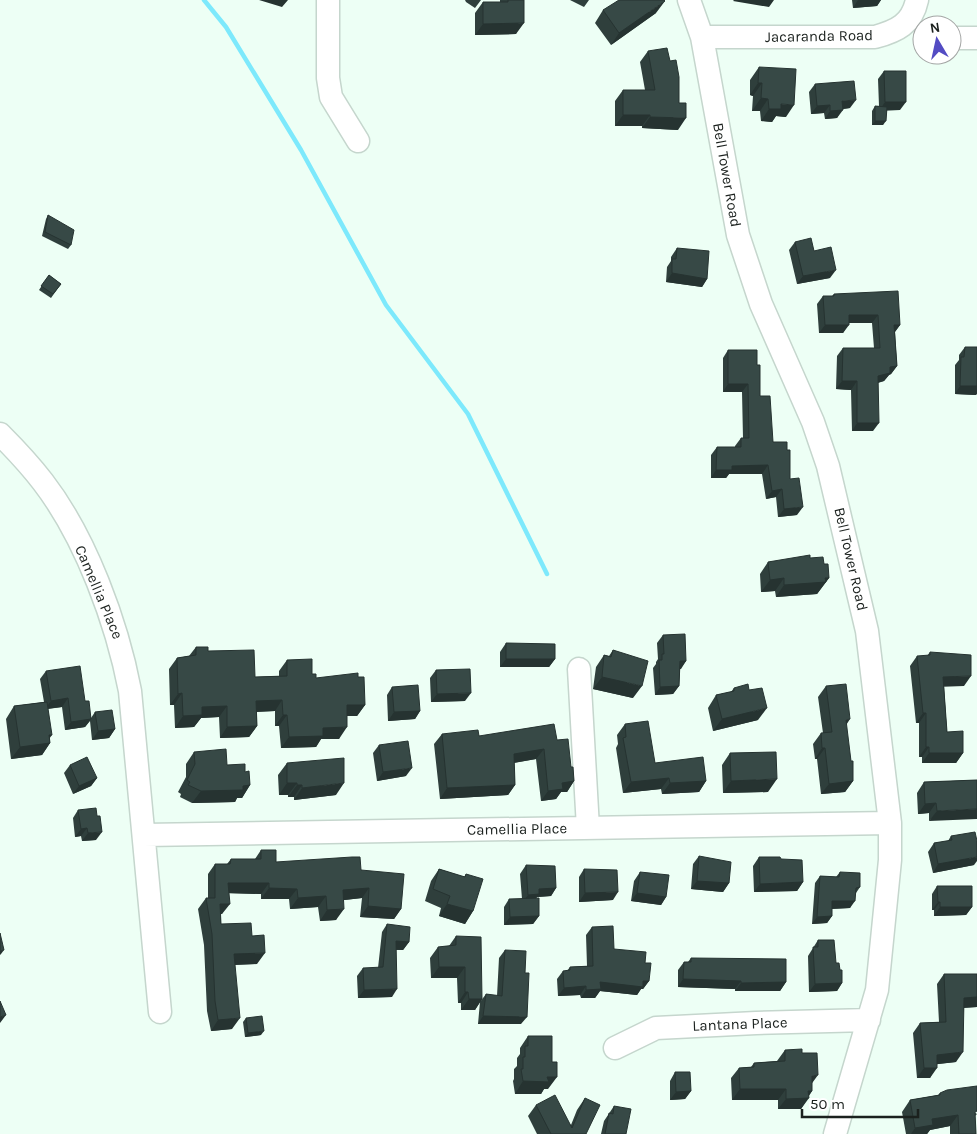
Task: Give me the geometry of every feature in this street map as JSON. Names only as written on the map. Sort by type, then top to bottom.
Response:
[{"type":"street","points":[[328,0],[328,78],[332,97],[358,141]]},
{"type":"street","name":"Bell Tower Road","points":[[689,0],[702,37],[738,234],[761,304],[814,422],[828,466],[852,560],[867,630],[890,822],[890,860],[877,990],[835,1134]]},
{"type":"street","name":"Jacaranda Road","points":[[913,15],[917,0]]},
{"type":"street","name":"Jacaranda Road","points":[[702,37],[875,37],[912,28]]},
{"type":"street","points":[[962,38],[977,38]]},
{"type":"street","name":"Camellia Place","points":[[0,434],[43,481],[57,501],[88,560],[113,618],[122,649],[130,691],[160,1012]]},
{"type":"street","points":[[579,669],[588,828]]},
{"type":"street","name":"Camellia Place","points":[[144,835],[890,822]]},
{"type":"street","name":"Lantana Place","points":[[615,1048],[656,1028],[756,1022],[869,1020]]},
{"type":"building","points":[[508,0],[524,0],[524,23],[483,24],[483,2],[508,2]]},
{"type":"building","points":[[619,0],[665,1],[619,33],[603,10]]},
{"type":"building","points":[[667,48],[670,61],[676,60],[679,77],[679,103],[686,103],[686,118],[623,115],[623,90],[655,90],[648,51]]},
{"type":"building","points":[[759,67],[796,69],[794,105],[781,104],[781,109],[769,109],[768,99],[761,98],[762,83],[758,83]]},
{"type":"building","points":[[884,71],[906,71],[906,102],[885,102]]},
{"type":"building","points":[[854,81],[856,100],[842,101],[843,110],[830,111],[830,105],[817,106],[815,84]]},
{"type":"building","points":[[875,106],[887,107],[886,121],[875,121]]},
{"type":"building","points":[[48,215],[74,230],[71,245],[45,232]]},
{"type":"building","points":[[811,238],[814,251],[831,247],[836,270],[803,276],[795,242]]},
{"type":"building","points":[[677,248],[709,251],[707,279],[672,273],[672,259],[676,259]]},
{"type":"building","points":[[49,275],[61,284],[53,294],[41,286]]},
{"type":"building","points":[[898,291],[900,325],[894,325],[897,366],[890,367],[890,373],[878,376],[879,423],[857,423],[857,381],[842,381],[843,348],[880,348],[878,315],[849,315],[849,325],[825,325],[823,296]]},
{"type":"building","points":[[965,347],[977,347],[977,386],[960,386],[961,357],[964,357]]},
{"type":"building","points":[[728,350],[757,350],[757,365],[760,365],[760,396],[770,396],[773,442],[787,442],[787,450],[790,450],[790,479],[799,478],[803,507],[784,509],[782,489],[772,491],[768,465],[732,466],[732,470],[716,470],[717,447],[741,447],[741,438],[749,438],[748,384],[728,384]]},
{"type":"building","points":[[810,555],[810,558],[823,557],[824,564],[828,564],[829,578],[825,578],[826,582],[784,585],[784,578],[770,580],[768,562]]},
{"type":"building","points":[[685,634],[686,661],[680,661],[679,686],[660,687],[659,660],[662,660],[662,654],[664,654],[663,635]]},
{"type":"building","points":[[506,643],[555,644],[555,659],[506,659]]},
{"type":"building","points":[[196,647],[208,647],[208,651],[254,650],[255,677],[287,676],[287,660],[312,659],[312,674],[316,674],[316,678],[358,673],[358,677],[364,677],[365,705],[347,705],[347,727],[323,728],[323,736],[289,737],[287,715],[283,715],[282,700],[256,701],[257,726],[227,727],[227,706],[202,707],[202,715],[183,716],[182,693],[178,694],[177,658],[196,655]]},
{"type":"building","points":[[613,650],[648,661],[642,686],[602,677],[604,655],[611,657]]},
{"type":"building","points":[[930,652],[971,655],[971,676],[943,677],[947,732],[963,731],[963,753],[929,753],[929,747],[926,747],[926,713],[923,713],[917,656],[930,655]]},
{"type":"building","points":[[80,666],[85,701],[89,701],[91,719],[71,722],[68,698],[51,701],[46,671]]},
{"type":"building","points":[[470,669],[471,693],[437,694],[436,670]]},
{"type":"building","points":[[748,684],[749,690],[762,688],[767,708],[722,719],[716,695],[734,691],[734,688]]},
{"type":"building","points":[[846,684],[850,719],[846,720],[851,761],[853,761],[853,781],[829,784],[825,748],[822,748],[821,733],[832,732],[826,686]]},
{"type":"building","points":[[418,685],[420,711],[394,712],[392,687]]},
{"type":"building","points":[[47,702],[52,735],[49,735],[50,743],[20,747],[14,706]]},
{"type":"building","points":[[112,710],[115,729],[98,731],[95,712]]},
{"type":"building","points":[[648,721],[655,763],[703,757],[706,781],[670,783],[669,778],[631,782],[623,738],[626,737],[625,724]]},
{"type":"building","points":[[554,724],[557,740],[568,739],[571,767],[573,767],[574,781],[562,783],[563,789],[548,791],[544,749],[514,754],[515,785],[447,788],[442,734],[478,730],[479,736]]},
{"type":"building","points":[[408,741],[412,768],[383,772],[379,745]]},
{"type":"building","points":[[226,749],[227,765],[245,764],[245,772],[249,771],[250,785],[243,786],[243,790],[201,791],[188,785],[190,782],[187,780],[195,764],[194,752]]},
{"type":"building","points":[[776,752],[777,779],[731,781],[730,753]]},
{"type":"building","points":[[87,757],[97,778],[79,786],[70,765]]},
{"type":"building","points":[[344,758],[344,783],[302,788],[302,785],[297,785],[297,783],[287,783],[287,763]]},
{"type":"building","points":[[977,780],[977,809],[937,811],[936,803],[925,804],[924,782]]},
{"type":"building","points":[[96,808],[97,816],[100,816],[102,832],[88,833],[87,828],[81,829],[78,810]]},
{"type":"building","points":[[975,832],[977,857],[938,864],[934,843],[952,840],[951,836]]},
{"type":"building","points":[[261,850],[276,850],[276,862],[360,857],[361,870],[404,874],[401,909],[368,906],[369,888],[343,890],[344,909],[327,910],[326,896],[298,898],[297,889],[269,888],[269,883],[228,883],[230,904],[220,904],[221,924],[251,923],[252,936],[264,935],[265,953],[234,954],[240,1018],[218,1020],[215,1001],[212,934],[206,898],[215,898],[215,864],[230,864],[231,859],[261,859]]},
{"type":"building","points":[[699,856],[731,862],[729,883],[697,881]]},
{"type":"building","points":[[759,857],[802,860],[803,882],[760,884]]},
{"type":"building","points":[[526,865],[555,866],[556,888],[539,889],[539,894],[528,895]]},
{"type":"building","points":[[439,869],[465,877],[466,874],[483,879],[473,911],[447,904],[450,896],[433,889]]},
{"type":"building","points":[[584,869],[617,870],[618,892],[585,893]]},
{"type":"building","points":[[640,872],[669,875],[666,897],[637,893]]},
{"type":"building","points":[[840,872],[860,873],[860,887],[856,888],[855,901],[832,901],[832,916],[817,917],[820,876],[839,877]]},
{"type":"building","points":[[937,886],[972,886],[972,907],[940,907]]},
{"type":"building","points":[[539,898],[539,916],[510,917],[509,899]]},
{"type":"building","points":[[387,924],[410,927],[409,942],[396,941],[397,989],[364,990],[363,968],[383,967]]},
{"type":"building","points":[[613,926],[614,949],[646,952],[645,963],[651,963],[649,981],[643,981],[643,987],[600,982],[601,989],[586,990],[586,986],[564,988],[563,971],[570,970],[570,967],[593,966],[592,927]]},
{"type":"building","points":[[0,933],[4,950],[0,951]]},
{"type":"building","points":[[456,936],[481,937],[482,999],[469,999],[468,992],[465,992],[465,967],[439,967],[438,947],[456,945]]},
{"type":"building","points":[[818,940],[834,940],[836,963],[839,963],[840,970],[842,970],[842,983],[815,984],[813,947],[818,947]]},
{"type":"building","points":[[505,950],[526,951],[525,973],[529,973],[527,1017],[483,1016],[486,994],[502,996]]},
{"type":"building","points":[[691,958],[786,959],[786,982],[741,983],[741,981],[683,979],[684,962],[691,962]]},
{"type":"building","points":[[944,974],[977,974],[977,997],[964,998],[963,1052],[937,1055],[937,1068],[924,1068],[920,1023],[946,1022]]},
{"type":"building","points":[[0,1001],[6,1015],[0,1017]]},
{"type":"building","points":[[262,1016],[264,1031],[248,1033],[246,1018]]},
{"type":"building","points":[[528,1036],[552,1036],[552,1062],[557,1062],[557,1077],[547,1077],[549,1082],[523,1081],[521,1069],[523,1069],[525,1046],[528,1046]]},
{"type":"building","points":[[802,1049],[802,1053],[817,1053],[818,1075],[812,1076],[812,1091],[808,1091],[809,1098],[786,1099],[786,1089],[740,1089],[739,1068],[754,1067],[754,1063],[785,1061],[785,1050]]},
{"type":"building","points":[[675,1072],[690,1072],[691,1091],[676,1092]]},
{"type":"building","points":[[977,1086],[976,1134],[959,1134],[958,1115],[932,1119],[933,1125],[915,1128],[910,1100],[940,1095],[940,1093],[947,1090]]},
{"type":"building","points":[[555,1095],[572,1128],[585,1098],[600,1105],[586,1134],[551,1134],[536,1105]]},
{"type":"building","points":[[614,1106],[631,1109],[626,1134],[605,1134],[609,1113],[613,1114]]},
{"type":"waterway","points":[[204,0],[226,27],[301,150],[386,305],[468,414],[547,574]]}]
